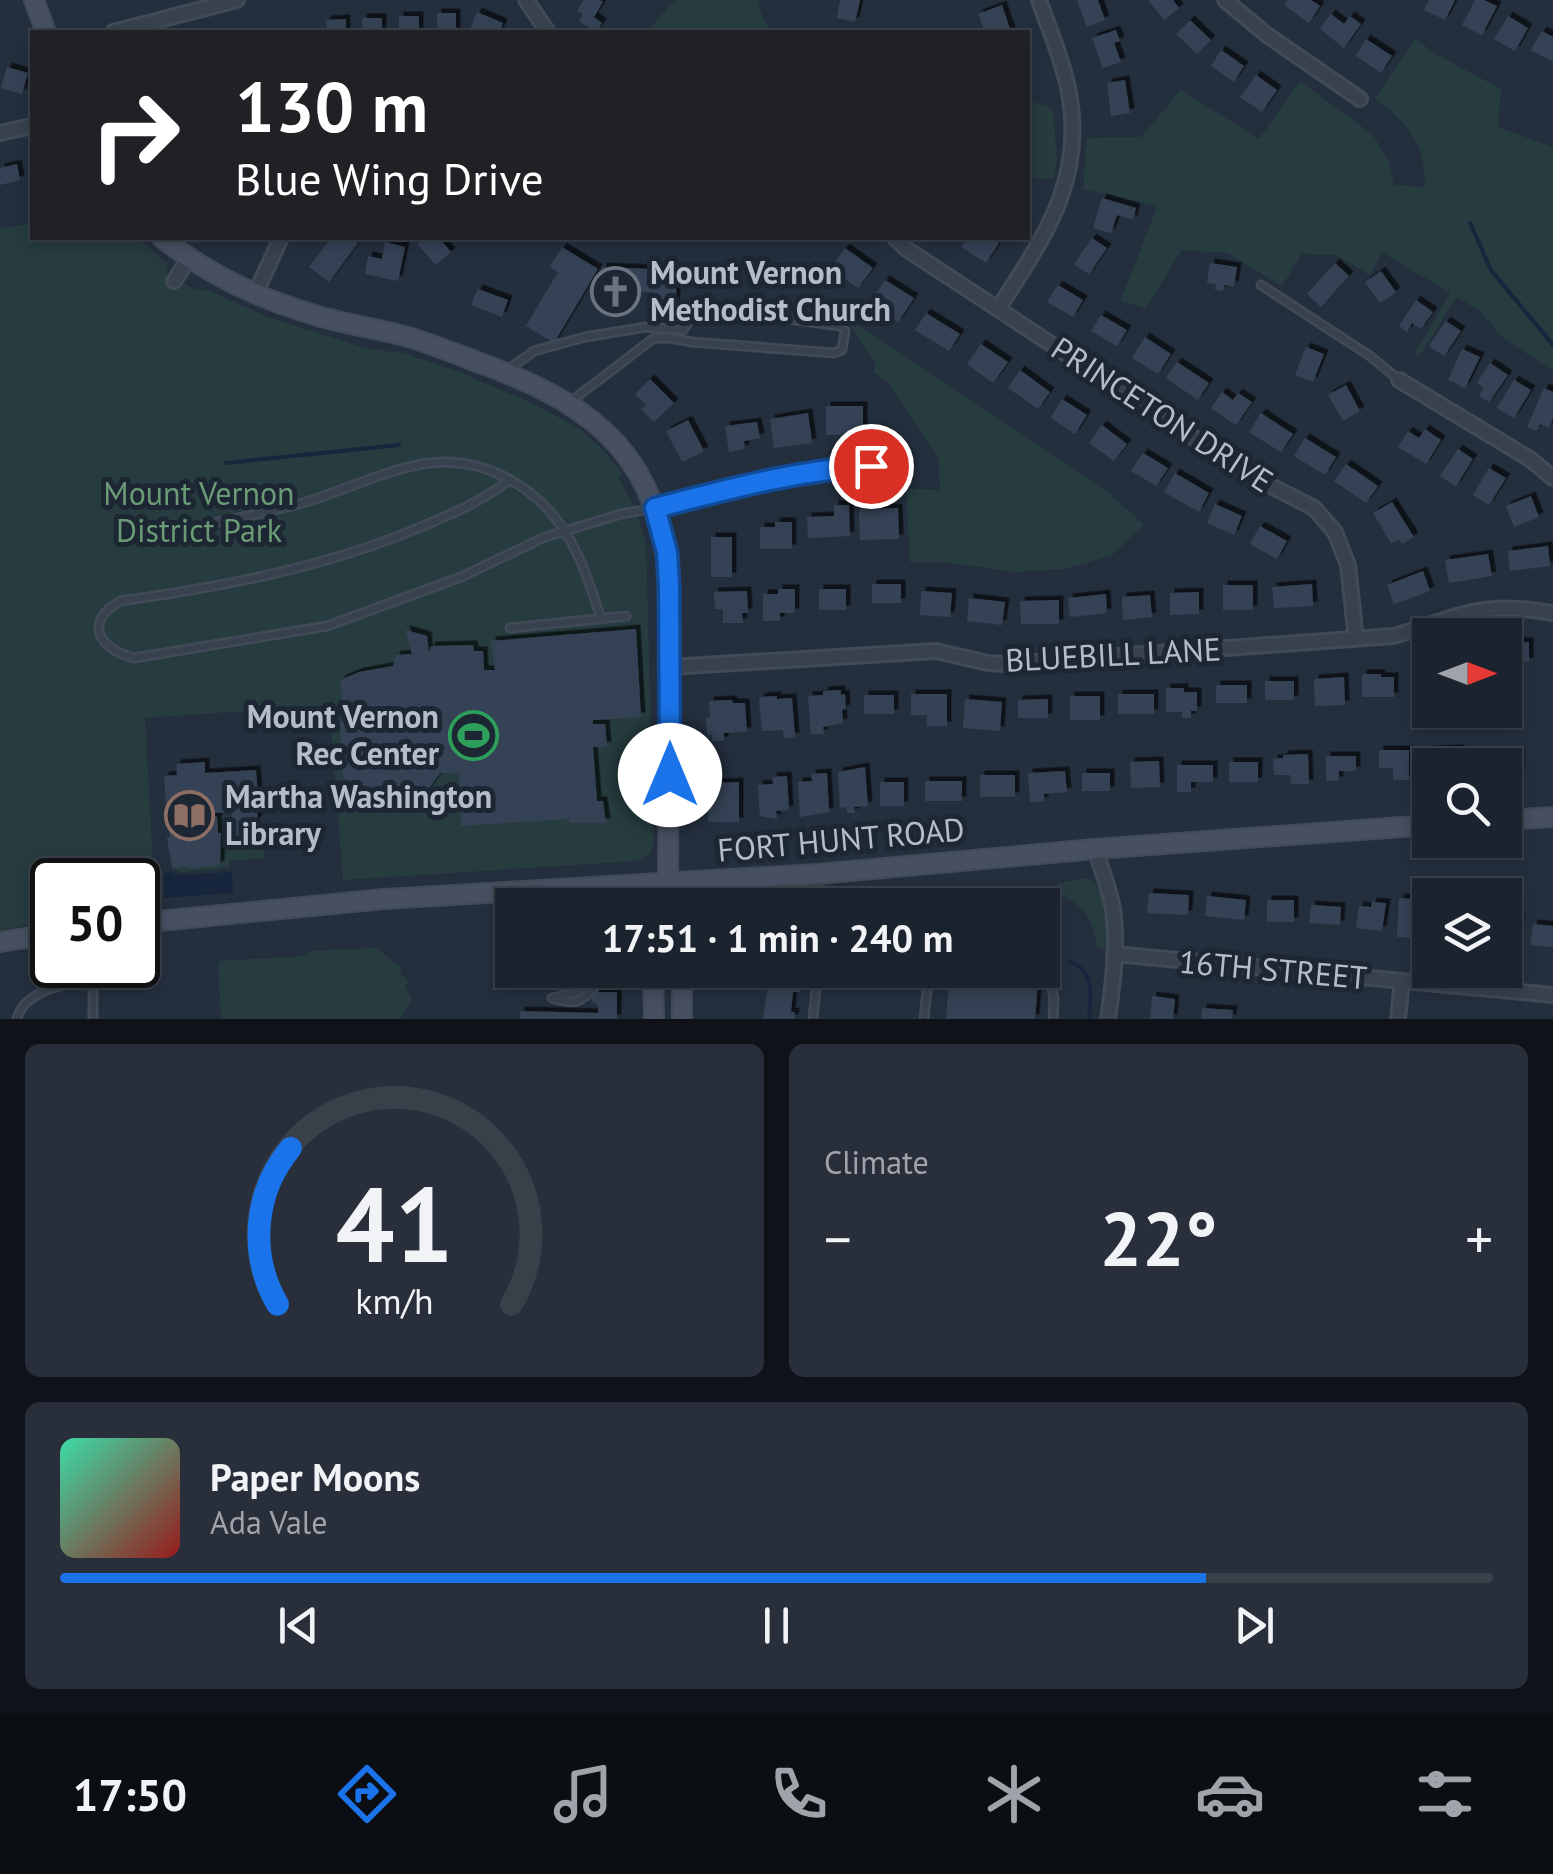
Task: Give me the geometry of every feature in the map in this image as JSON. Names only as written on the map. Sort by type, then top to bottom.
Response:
[{"type":"main road","points":[[34,0],[45,30]]},
{"type":"main road","points":[[165,240],[224,278],[315,316],[404,336],[554,394],[602,428],[618,446],[638,473],[655,508],[667,552],[669,888]]},
{"type":"main road","points":[[1522,819],[1553,818]]},
{"type":"main road","name":"FORT HUNT ROAD","points":[[160,922],[384,899],[817,874],[1412,826]]},
{"type":"main road","points":[[666,888],[668,883]]},
{"type":"main road","points":[[0,942],[30,937]]},
{"type":"main road","points":[[654,988],[654,1019]]},
{"type":"main road","points":[[682,988],[682,1019]]},
{"type":"street","points":[[121,30],[237,0]]},
{"type":"street","points":[[526,0],[547,30]]},
{"type":"street","points":[[998,308],[1054,216],[1071,156],[1068,88],[1039,0]]},
{"type":"street","points":[[1225,0],[1267,35],[1360,99]]},
{"type":"street","points":[[0,133],[30,126]]},
{"type":"street","points":[[256,292],[280,240]]},
{"type":"street","name":"PRINCETON DRIVE","points":[[897,240],[1252,476],[1314,508],[1326,519],[1343,549],[1352,583],[1356,639]]},
{"type":"street","points":[[174,281],[189,259]]},
{"type":"street","points":[[1399,380],[1530,459],[1553,478]]},
{"type":"street","points":[[655,508],[745,484],[871,466]]},
{"type":"street","name":"BLUEBILL LANE","points":[[669,667],[936,651],[1006,664],[1393,636],[1477,610],[1522,608],[1553,614]]},
{"type":"street","points":[[1095,849],[1114,914],[1108,1019]]},
{"type":"street","name":"16TH STREET","points":[[1114,954],[1553,995]]},
{"type":"street","points":[[1398,1019],[1402,982]]},
{"type":"lane","points":[[1260,286],[1370,356],[1399,380]]},
{"type":"lane","points":[[504,372],[534,351],[585,337],[646,327],[683,330],[695,312],[706,308],[840,326],[844,331],[842,350],[834,352],[654,338],[569,403]]},
{"type":"lane","points":[[171,530],[236,520],[306,502],[426,463],[480,466],[540,500],[566,531],[601,618]]},
{"type":"lane","points":[[510,480],[468,507],[360,551],[248,579],[120,601],[106,609],[99,621],[99,634],[118,654],[134,658],[327,626],[461,577],[566,531],[655,508]]},
{"type":"lane","points":[[510,628],[626,616]]},
{"type":"lane","points":[[817,874],[818,888]]},
{"type":"lane","points":[[17,1019],[19,1009],[35,996],[60,988]]},
{"type":"lane","points":[[92,988],[94,1019]]},
{"type":"lane","points":[[552,998],[571,1004],[594,988]]},
{"type":"lane","points":[[813,1019],[816,988]]},
{"type":"lane","points":[[924,1019],[928,988]]},
{"type":"lane","points":[[1052,988],[1052,1019]]},
{"type":"green space","points":[[675,0],[758,0],[767,25],[775,30],[660,30],[650,28]]},
{"type":"green space","points":[[1415,39],[1501,89],[1498,127],[1553,147],[1553,371],[1503,338],[1482,313],[1457,297],[1419,357],[1414,354],[1450,293],[1383,253],[1369,275],[1336,255],[1302,254],[1282,286],[1228,253],[1182,250],[1145,309],[1121,300],[1157,206],[1083,189],[1087,138],[1141,137],[1181,90],[1259,139],[1300,81],[1373,135],[1389,161],[1394,185],[1425,187],[1422,158],[1412,135],[1375,98]]},
{"type":"green space","points":[[1030,102],[1053,108],[1057,159],[1054,179],[1030,177]]},
{"type":"green space","name":"Mount Vernon District Park","points":[[30,223],[30,240],[139,240],[168,264],[166,272],[195,290],[208,290],[265,316],[361,347],[406,354],[457,371],[534,404],[580,429],[622,473],[618,477],[636,509],[646,543],[654,844],[650,854],[637,861],[343,880],[329,705],[145,718],[153,858],[30,858],[30,925],[0,930],[0,229]]},
{"type":"green space","points":[[844,316],[1102,487],[1144,525],[1111,556],[1063,569],[1016,572],[942,562],[910,562],[906,489],[940,490],[938,457],[888,382],[873,372],[876,365]]},
{"type":"green space","points":[[229,815],[229,836],[239,845],[253,844],[262,829],[264,858],[230,861],[229,868],[181,872],[172,868],[220,865],[217,816]]},
{"type":"green space","points":[[1087,878],[1095,884],[1105,900],[1109,919],[1108,949],[1097,947],[1086,914],[1060,894],[1058,883]]},
{"type":"green space","points":[[377,948],[402,968],[400,974],[408,981],[405,986],[412,1000],[400,1019],[221,1019],[218,961]]},
{"type":"water","points":[[168,872],[232,872],[233,893],[164,898],[164,876]]},
{"type":"building","points":[[584,0],[603,2],[594,17],[602,23],[597,30],[579,21],[583,14],[577,11]]},
{"type":"building","points":[[840,0],[860,0],[855,22],[837,18]]},
{"type":"building","points":[[1077,0],[1098,0],[1105,20],[1087,27]]},
{"type":"building","points":[[1148,0],[1173,0],[1179,8],[1164,20]]},
{"type":"building","points":[[1288,0],[1311,0],[1320,6],[1309,23],[1284,5]]},
{"type":"building","points":[[1429,0],[1455,0],[1445,20],[1424,10]]},
{"type":"building","points":[[1475,0],[1497,6],[1482,35],[1462,25]]},
{"type":"building","points":[[1002,5],[1010,30],[984,30],[978,14]]},
{"type":"building","points":[[477,12],[503,23],[500,30],[470,30]]},
{"type":"building","points":[[437,13],[456,13],[456,30],[437,30]]},
{"type":"building","points":[[1331,14],[1344,24],[1350,16],[1361,24],[1344,48],[1320,29]]},
{"type":"building","points":[[399,16],[419,16],[419,30],[399,30]]},
{"type":"building","points":[[1508,16],[1528,28],[1515,51],[1494,39]]},
{"type":"building","points":[[362,18],[382,18],[382,30],[362,30]]},
{"type":"building","points":[[346,19],[346,30],[327,30],[326,20]]},
{"type":"building","points":[[1190,20],[1211,40],[1197,54],[1176,34]]},
{"type":"building","points":[[1116,30],[1120,41],[1114,43],[1121,62],[1103,68],[1092,38]]},
{"type":"building","points":[[1542,31],[1553,37],[1553,62],[1531,50]]},
{"type":"building","points":[[1366,39],[1392,56],[1381,73],[1356,56]]},
{"type":"building","points":[[1221,50],[1244,66],[1234,82],[1211,66]]},
{"type":"building","points":[[7,67],[28,73],[22,94],[1,88]]},
{"type":"building","points":[[1256,75],[1277,90],[1262,112],[1240,97]]},
{"type":"building","points":[[1125,80],[1130,113],[1111,116],[1107,83]]},
{"type":"building","points":[[17,164],[20,180],[0,185],[0,168]]},
{"type":"building","points":[[1102,198],[1136,208],[1133,220],[1117,215],[1111,233],[1093,228]]},
{"type":"building","points":[[1092,238],[1107,248],[1089,274],[1074,264]]},
{"type":"building","points":[[329,240],[358,243],[329,282],[309,267]]},
{"type":"building","points":[[422,240],[441,240],[451,252],[436,265],[417,244]]},
{"type":"building","points":[[966,240],[999,243],[986,263],[961,247]]},
{"type":"building","points":[[385,242],[405,247],[398,281],[365,274],[368,256],[382,259]]},
{"type":"building","points":[[562,247],[598,269],[554,343],[526,326],[558,272],[550,267]]},
{"type":"building","points":[[845,248],[873,268],[858,288],[831,268]]},
{"type":"building","points":[[1210,263],[1237,267],[1234,286],[1224,285],[1223,291],[1215,290],[1216,284],[1207,283]]},
{"type":"building","points":[[1335,263],[1349,276],[1321,307],[1307,294]]},
{"type":"building","points":[[602,267],[677,270],[675,320],[652,319],[653,292],[601,290]]},
{"type":"building","points":[[1381,271],[1396,292],[1380,303],[1365,282]]},
{"type":"building","points":[[885,280],[914,298],[898,322],[870,303]]},
{"type":"building","points":[[1058,285],[1083,300],[1073,317],[1047,302]]},
{"type":"building","points":[[478,289],[508,300],[502,317],[471,305]]},
{"type":"building","points":[[1416,300],[1433,312],[1421,329],[1412,323],[1407,332],[1399,326]]},
{"type":"building","points":[[926,313],[960,334],[949,351],[915,330]]},
{"type":"building","points":[[1101,315],[1127,330],[1117,346],[1091,331]]},
{"type":"building","points":[[1446,321],[1461,331],[1444,356],[1429,346]]},
{"type":"building","points":[[1145,337],[1171,354],[1158,374],[1132,358]]},
{"type":"building","points":[[981,344],[1008,362],[993,383],[967,364]]},
{"type":"building","points":[[1306,347],[1324,354],[1313,382],[1295,375]]},
{"type":"building","points":[[1462,349],[1480,357],[1465,388],[1448,380]]},
{"type":"building","points":[[1177,362],[1209,383],[1198,400],[1166,378]]},
{"type":"building","points":[[1490,363],[1508,375],[1489,402],[1479,396],[1484,388],[1477,383]]},
{"type":"building","points":[[1020,370],[1050,392],[1038,409],[1008,388]]},
{"type":"building","points":[[650,379],[674,403],[654,422],[641,409],[646,405],[635,394]]},
{"type":"building","points":[[1514,380],[1531,390],[1514,418],[1497,408]]},
{"type":"building","points":[[1346,385],[1360,411],[1343,421],[1328,395]]},
{"type":"building","points":[[1544,388],[1553,392],[1553,418],[1549,428],[1540,424],[1536,431],[1527,427]]},
{"type":"building","points":[[1222,392],[1233,400],[1238,393],[1252,402],[1236,425],[1211,408]]},
{"type":"building","points":[[1062,399],[1087,415],[1075,434],[1051,418]]},
{"type":"building","points":[[826,406],[863,406],[863,435],[826,435]]},
{"type":"building","points":[[808,413],[812,443],[774,448],[770,419]]},
{"type":"building","points":[[1261,413],[1293,434],[1281,452],[1249,432]]},
{"type":"building","points":[[688,420],[704,451],[682,462],[666,431]]},
{"type":"building","points":[[757,422],[760,438],[744,441],[745,449],[729,452],[725,426]]},
{"type":"building","points":[[1102,425],[1127,444],[1114,461],[1089,443]]},
{"type":"building","points":[[1425,429],[1441,440],[1426,464],[1398,447],[1408,431],[1419,438]]},
{"type":"building","points":[[1305,438],[1336,457],[1325,475],[1294,456]]},
{"type":"building","points":[[1458,449],[1473,459],[1456,486],[1440,476]]},
{"type":"building","points":[[1143,453],[1168,468],[1156,486],[1131,471]]},
{"type":"building","points":[[1346,464],[1378,486],[1366,503],[1334,481]]},
{"type":"building","points":[[1489,468],[1506,478],[1489,505],[1473,495]]},
{"type":"building","points":[[1175,473],[1209,493],[1199,512],[1164,492]]},
{"type":"building","points":[[1531,496],[1539,517],[1514,527],[1506,506]]},
{"type":"building","points":[[1392,502],[1414,537],[1402,544],[1399,539],[1391,543],[1373,513]]},
{"type":"building","points":[[1215,504],[1242,516],[1234,535],[1207,523]]},
{"type":"building","points":[[834,505],[849,505],[850,536],[808,538],[807,517],[834,516]]},
{"type":"building","points":[[898,508],[899,539],[860,540],[859,509]]},
{"type":"building","points":[[775,522],[792,522],[792,549],[760,549],[760,527],[775,527]]},
{"type":"building","points":[[1260,526],[1287,541],[1277,559],[1250,544]]},
{"type":"building","points":[[711,537],[732,537],[732,577],[711,577]]},
{"type":"building","points":[[1548,546],[1550,566],[1510,571],[1508,551]]},
{"type":"building","points":[[1488,554],[1492,576],[1449,583],[1445,560]]},
{"type":"building","points":[[1423,571],[1430,591],[1394,604],[1387,585]]},
{"type":"building","points":[[872,584],[901,584],[901,603],[872,603]]},
{"type":"building","points":[[1312,584],[1313,606],[1274,608],[1272,587]]},
{"type":"building","points":[[1223,585],[1253,585],[1253,610],[1223,610]]},
{"type":"building","points":[[778,589],[795,589],[795,613],[780,613],[780,621],[763,621],[763,594],[778,594]]},
{"type":"building","points":[[819,589],[846,589],[846,610],[819,610]]},
{"type":"building","points":[[747,591],[748,613],[742,613],[743,623],[723,623],[723,609],[715,609],[714,592]]},
{"type":"building","points":[[921,591],[952,593],[950,617],[920,615]]},
{"type":"building","points":[[1199,592],[1199,614],[1170,615],[1170,593]]},
{"type":"building","points":[[1106,594],[1107,613],[1070,617],[1068,598]]},
{"type":"building","points":[[1150,595],[1152,617],[1123,620],[1122,597]]},
{"type":"building","points":[[969,598],[1005,602],[1002,625],[967,621]]},
{"type":"building","points":[[1059,600],[1059,624],[1021,624],[1020,601]]},
{"type":"building","name":"Mount Vernon Rec Center","points":[[636,629],[641,717],[593,720],[593,724],[605,724],[607,746],[593,747],[597,801],[603,801],[606,823],[569,823],[569,819],[461,826],[459,773],[440,773],[416,807],[345,808],[340,722],[345,721],[340,680],[393,666],[396,655],[412,654],[405,630],[427,636],[429,653],[431,646],[473,645],[474,651],[483,651],[484,670],[495,670],[491,641]]},
{"type":"building","points":[[1522,642],[1529,642],[1529,662],[1522,662]]},
{"type":"building","points":[[1362,674],[1394,677],[1394,697],[1362,697]]},
{"type":"building","points":[[1344,677],[1345,705],[1315,706],[1314,679]]},
{"type":"building","points":[[1265,681],[1294,681],[1294,700],[1265,700]]},
{"type":"building","points":[[1216,685],[1247,685],[1247,703],[1216,703]]},
{"type":"building","points":[[1166,688],[1197,692],[1197,711],[1191,711],[1191,718],[1182,718],[1182,712],[1166,712]]},
{"type":"building","points":[[841,690],[846,709],[842,710],[843,723],[823,727],[824,734],[811,734],[808,696]]},
{"type":"building","points":[[911,694],[947,694],[947,726],[927,726],[927,715],[911,715]]},
{"type":"building","points":[[1118,694],[1154,694],[1154,714],[1118,714]]},
{"type":"building","points":[[864,695],[894,695],[894,714],[864,714]]},
{"type":"building","points":[[1070,696],[1100,696],[1100,720],[1070,720]]},
{"type":"building","points":[[792,698],[795,737],[784,738],[783,730],[762,731],[759,700]]},
{"type":"building","points":[[965,699],[1002,702],[1000,731],[963,728]]},
{"type":"building","points":[[1048,699],[1048,718],[1018,718],[1018,700]]},
{"type":"building","points":[[709,701],[745,703],[747,732],[724,733],[724,741],[712,741],[712,735],[707,735]]},
{"type":"building","points":[[1379,750],[1409,750],[1409,780],[1393,780],[1393,768],[1379,768]]},
{"type":"building","points":[[1308,754],[1309,784],[1291,784],[1290,775],[1274,775],[1273,759]]},
{"type":"building","points":[[1326,756],[1356,756],[1356,771],[1339,771],[1339,781],[1326,781]]},
{"type":"building","points":[[1159,761],[1160,787],[1131,788],[1130,762]]},
{"type":"building","name":"Martha Washington Library","points":[[205,762],[205,773],[256,770],[258,795],[266,794],[267,811],[257,812],[258,834],[248,842],[234,837],[231,812],[212,813],[217,816],[221,833],[220,865],[172,868],[167,837],[169,820],[174,817],[167,817],[164,776],[177,775],[176,764]]},
{"type":"building","points":[[1229,762],[1258,762],[1258,782],[1229,782]]},
{"type":"building","points":[[1177,765],[1213,765],[1213,782],[1191,782],[1191,792],[1177,792]]},
{"type":"building","points":[[865,767],[868,806],[854,807],[855,813],[847,813],[847,807],[840,808],[838,772]]},
{"type":"building","points":[[1065,771],[1067,792],[1044,794],[1044,801],[1030,802],[1028,773]]},
{"type":"building","points":[[827,773],[829,812],[800,817],[798,782],[812,781],[811,774]]},
{"type":"building","points":[[1082,773],[1110,773],[1110,791],[1082,791]]},
{"type":"building","points":[[980,775],[1015,775],[1015,797],[980,797]]},
{"type":"building","points":[[787,776],[789,810],[776,811],[777,819],[760,816],[758,785],[773,784],[772,777]]},
{"type":"building","points":[[925,781],[962,781],[962,801],[925,801]]},
{"type":"building","points":[[739,782],[739,822],[708,822],[708,796],[715,796],[715,783]]},
{"type":"building","points":[[880,782],[904,782],[904,806],[880,806]]},
{"type":"building","points":[[1149,893],[1189,895],[1188,915],[1147,913]]},
{"type":"building","points":[[1207,896],[1246,900],[1244,920],[1205,916]]},
{"type":"building","points":[[1399,898],[1412,899],[1412,938],[1397,937]]},
{"type":"building","points":[[1267,900],[1294,900],[1294,922],[1267,922]]},
{"type":"building","points":[[1372,902],[1386,903],[1382,931],[1356,928],[1359,906],[1371,907]]},
{"type":"building","points":[[1311,905],[1341,907],[1340,925],[1309,923]]},
{"type":"building","points":[[1533,924],[1553,926],[1553,947],[1530,945]]},
{"type":"building","points":[[768,988],[800,988],[800,992],[793,992],[794,1019],[763,1019]]},
{"type":"building","points":[[949,988],[1038,988],[1035,1019],[946,1019]]},
{"type":"building","points":[[596,992],[617,992],[617,1019],[520,1019],[520,1011],[598,1013],[598,1005],[591,996]]},
{"type":"building","points":[[1152,996],[1175,999],[1173,1019],[1150,1019]]},
{"type":"building","points":[[1202,1008],[1233,1010],[1232,1019],[1201,1019]]},
{"type":"waterway","points":[[1470,223],[1491,270],[1553,345]]},
{"type":"waterway","points":[[226,463],[399,445]]},
{"type":"waterway","points":[[1069,961],[1087,977],[1089,1019]]},
{"type":"place","name":"Mount Vernon Methodist Church","points":[[615,291]]},
{"type":"place","name":"Mount Vernon Rec Center","points":[[474,735]]},
{"type":"place","name":"Martha Washington Library","points":[[190,815]]},
{"type":"route","points":[[670,775],[669,585],[667,552],[655,508],[745,484],[871,466]]}]
